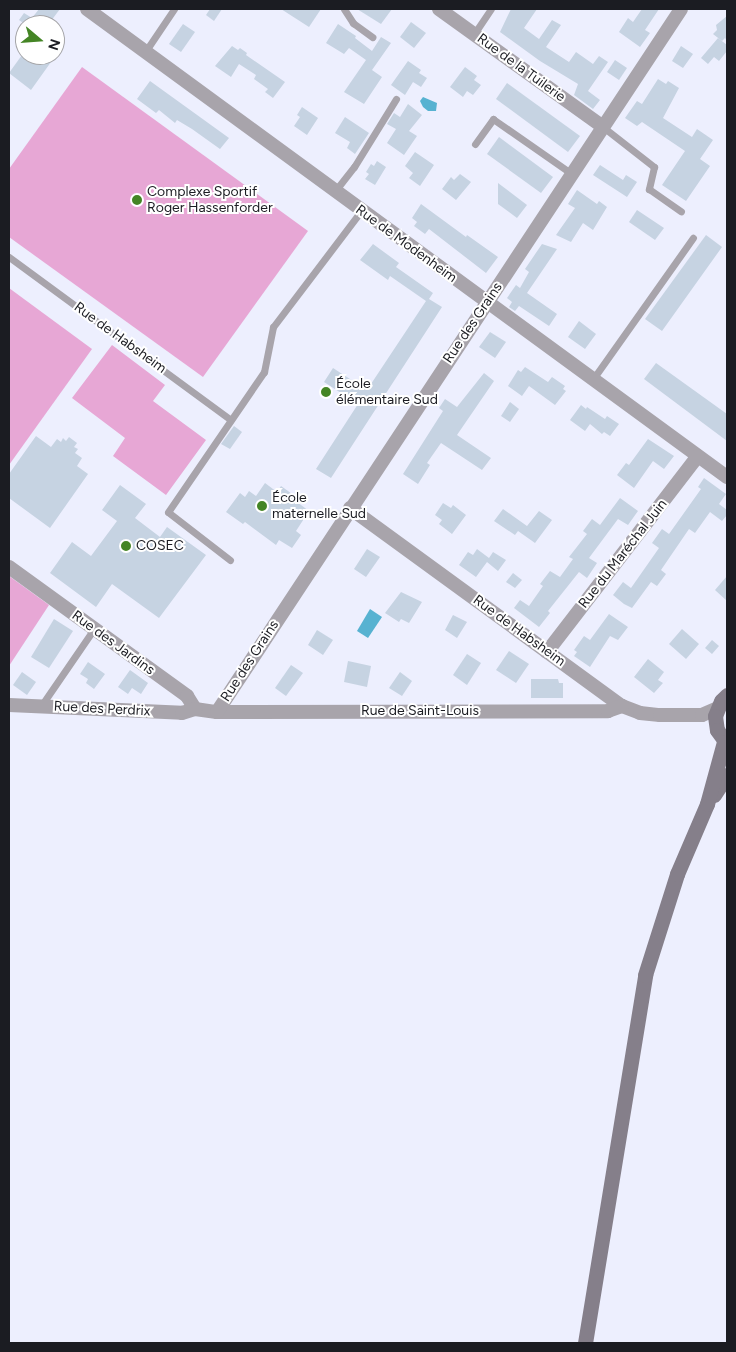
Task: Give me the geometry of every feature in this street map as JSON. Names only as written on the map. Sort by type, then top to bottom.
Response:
[{"type":"main road","points":[[585,1343],[645,975],[677,874],[707,804],[726,743],[716,724],[718,708],[727,695]]},
{"type":"main road","points":[[707,804],[727,775]]},
{"type":"street","name":"Rue de Modenheim","points":[[87,9],[486,303],[698,456],[726,474]]},
{"type":"street","name":"Rue de la Tuilerie","points":[[439,9],[603,127]]},
{"type":"street","name":"Rue des Grains","points":[[217,712],[681,9]]},
{"type":"street","name":"Rue du Maréchal Juin","points":[[547,652],[698,456]]},
{"type":"street","name":"Rue de Habsheim","points":[[350,508],[622,706],[640,713],[660,715],[702,715],[718,708]]},
{"type":"street","name":"Rue des Jardins","points":[[9,567],[187,696],[195,709]]},
{"type":"street","name":"Rue des Perdrix","points":[[9,705],[182,712],[195,709]]},
{"type":"street","name":"Rue de Saint-Louis","points":[[217,712],[608,710],[622,706]]},
{"type":"street","points":[[195,709],[217,712]]},
{"type":"street","points":[[702,715],[716,724]]},
{"type":"lane","points":[[145,52],[174,9]]},
{"type":"lane","points":[[344,9],[353,23],[372,37]]},
{"type":"lane","points":[[474,34],[491,9]]},
{"type":"lane","points":[[335,192],[354,167],[396,99]]},
{"type":"lane","points":[[475,144],[493,119],[572,174]]},
{"type":"lane","points":[[603,127],[654,167],[649,189],[681,211]]},
{"type":"lane","points":[[230,560],[168,512],[264,372],[273,327],[361,211]]},
{"type":"lane","points":[[592,380],[693,238]]},
{"type":"lane","name":"Rue de Habsheim","points":[[9,257],[231,420]]},
{"type":"lane","points":[[41,706],[94,628]]},
{"type":"shaded area","name":"Complexe Sportif Roger Hassenforder","points":[[82,67],[308,231],[203,377],[9,237],[9,169]]},
{"type":"shaded area","points":[[9,288],[92,349],[9,465]]},
{"type":"shaded area","points":[[112,345],[165,385],[153,401],[206,440],[166,495],[113,456],[125,438],[72,398]]},
{"type":"shaded area","points":[[9,576],[49,605],[9,666]]},
{"type":"water","points":[[423,97],[437,103],[436,111],[428,111],[423,107],[420,101]]},
{"type":"water","points":[[370,609],[382,617],[368,638],[357,631]]},
{"type":"building","points":[[39,9],[60,9],[56,15],[34,15]]},
{"type":"building","points":[[210,9],[222,9],[214,21],[206,15]]},
{"type":"building","points":[[281,9],[321,9],[309,27]]},
{"type":"building","points":[[357,9],[392,9],[381,24]]},
{"type":"building","points":[[511,9],[537,9],[524,28],[539,39],[552,20],[561,25],[546,47],[569,62],[576,52],[593,64],[599,56],[608,62],[588,91],[600,100],[593,109],[574,95],[578,84],[540,61],[500,32]]},
{"type":"building","points":[[642,9],[659,9],[645,30],[650,33],[640,47],[619,32],[628,18],[633,22]]},
{"type":"building","points":[[727,16],[727,41],[725,38],[722,41],[713,34],[717,30],[716,25]]},
{"type":"building","points":[[411,22],[426,33],[414,48],[400,37]]},
{"type":"building","points":[[183,24],[195,32],[181,52],[169,44]]},
{"type":"building","points":[[338,24],[356,36],[355,38],[372,51],[381,37],[391,43],[372,70],[382,77],[364,104],[344,92],[366,60],[349,48],[344,54],[326,43]]},
{"type":"building","points":[[718,38],[727,45],[727,51],[719,61],[714,57],[708,64],[701,58]]},
{"type":"building","points":[[232,46],[238,50],[240,48],[247,53],[246,55],[285,82],[273,98],[265,92],[268,89],[254,79],[256,75],[239,64],[231,77],[215,66]]},
{"type":"building","points":[[681,46],[693,54],[683,68],[672,61]]},
{"type":"building","points":[[615,60],[627,68],[619,80],[607,72]]},
{"type":"building","points":[[408,61],[421,70],[419,73],[427,78],[421,87],[413,82],[405,95],[391,85]]},
{"type":"building","points":[[15,65],[49,65],[31,90],[9,73]]},
{"type":"building","points":[[465,67],[477,76],[474,80],[481,85],[473,95],[467,91],[463,97],[450,87]]},
{"type":"building","points":[[658,79],[666,84],[668,81],[679,88],[663,118],[692,137],[697,129],[713,140],[700,159],[710,166],[686,201],[662,185],[685,151],[642,122],[637,126],[625,118],[637,101],[642,104]]},
{"type":"building","points":[[150,81],[229,138],[220,149],[192,129],[177,120],[175,123],[159,110],[156,113],[137,99]]},
{"type":"building","points":[[507,83],[580,136],[568,152],[496,99]]},
{"type":"building","points":[[408,104],[422,115],[409,131],[417,136],[404,155],[387,143],[396,129],[387,124],[394,113],[400,117]]},
{"type":"building","points":[[302,107],[318,118],[307,135],[294,126],[300,117],[297,115]]},
{"type":"building","points":[[345,117],[369,133],[355,154],[347,148],[350,142],[335,133]]},
{"type":"building","points":[[499,137],[553,177],[541,193],[487,154]]},
{"type":"building","points":[[415,152],[434,165],[420,186],[409,178],[413,173],[405,166]]},
{"type":"building","points":[[377,161],[386,167],[375,185],[365,179],[369,174],[366,172],[371,164],[374,166]]},
{"type":"building","points":[[600,165],[623,180],[626,175],[637,182],[627,197],[593,175]]},
{"type":"building","points":[[460,174],[471,182],[456,200],[442,189],[451,177],[454,180]]},
{"type":"building","points":[[498,183],[527,205],[517,218],[498,204]]},
{"type":"building","points":[[577,190],[597,204],[599,201],[607,207],[593,230],[583,223],[571,242],[556,235],[575,208],[568,204]]},
{"type":"building","points":[[421,204],[466,237],[467,235],[498,257],[486,273],[429,229],[425,234],[414,226],[417,222],[412,218]]},
{"type":"building","points":[[637,210],[664,228],[655,240],[629,222]]},
{"type":"building","points":[[706,235],[722,247],[662,331],[645,319]]},
{"type":"building","points":[[373,244],[399,263],[396,267],[433,293],[429,299],[442,307],[331,478],[316,469],[358,404],[324,382],[333,368],[367,390],[426,301],[390,276],[388,280],[360,260]]},
{"type":"building","points":[[542,244],[557,249],[527,293],[557,314],[549,326],[519,306],[515,311],[509,307],[512,302],[507,298],[516,285],[520,288],[529,272],[525,269]]},
{"type":"building","points":[[579,321],[596,334],[585,349],[568,337]]},
{"type":"building","points":[[490,332],[506,342],[495,358],[479,347]]},
{"type":"building","points":[[656,363],[727,414],[727,441],[644,379]]},
{"type":"building","points":[[525,367],[548,382],[552,377],[565,386],[563,389],[566,391],[555,405],[529,386],[522,396],[508,386],[518,370],[521,372]]},
{"type":"building","points":[[484,373],[494,381],[457,435],[491,458],[482,470],[441,443],[427,463],[430,465],[418,484],[403,474],[443,411],[439,408],[445,399],[457,407]]},
{"type":"building","points":[[510,402],[519,409],[510,422],[501,416]]},
{"type":"building","points":[[581,405],[605,419],[607,416],[619,424],[610,436],[604,432],[602,434],[590,424],[585,431],[570,420]]},
{"type":"building","points":[[234,426],[242,432],[230,449],[221,444]]},
{"type":"building","points":[[36,436],[51,447],[57,439],[61,442],[63,438],[66,441],[69,437],[77,443],[74,447],[78,449],[75,453],[82,458],[77,466],[88,474],[50,528],[9,498],[9,474]]},
{"type":"building","points":[[648,439],[674,456],[664,469],[653,461],[634,488],[617,475],[626,463],[629,465]]},
{"type":"building","points":[[704,478],[726,494],[719,504],[727,510],[727,515],[722,521],[710,512],[695,533],[689,529],[661,570],[666,574],[657,586],[651,582],[632,608],[624,604],[613,595],[623,582],[631,588],[659,548],[652,543],[662,529],[669,534],[701,489],[698,487]]},
{"type":"building","points":[[265,483],[277,492],[281,486],[299,499],[297,502],[309,511],[296,531],[301,535],[292,548],[279,540],[276,545],[245,522],[243,524],[226,512],[240,493],[245,497],[249,491],[256,496]]},
{"type":"building","points":[[120,485],[146,504],[135,518],[160,537],[167,527],[206,555],[159,618],[112,584],[96,607],[50,573],[72,542],[91,556],[117,521],[102,510]]},
{"type":"building","points":[[620,498],[638,511],[628,525],[618,519],[589,558],[597,563],[587,578],[579,572],[548,611],[550,613],[539,627],[514,608],[520,600],[529,606],[543,586],[540,584],[550,571],[560,577],[573,559],[569,557],[587,534],[583,531],[592,519],[600,525]]},
{"type":"building","points":[[443,503],[451,508],[453,505],[466,515],[452,534],[439,524],[442,520],[435,515]]},
{"type":"building","points":[[503,509],[527,526],[539,511],[552,520],[535,543],[518,531],[515,535],[494,521]]},
{"type":"building","points":[[367,549],[380,557],[366,577],[354,569]]},
{"type":"building","points":[[477,549],[489,558],[493,552],[506,560],[498,571],[487,562],[476,577],[459,565],[468,552],[473,555]]},
{"type":"building","points":[[513,573],[522,580],[515,588],[506,582]]},
{"type":"building","points":[[727,576],[727,601],[715,590]]},
{"type":"building","points":[[401,592],[422,602],[409,623],[401,619],[399,622],[385,613]]},
{"type":"building","points":[[609,614],[628,627],[618,640],[610,636],[590,667],[574,656],[577,652],[574,650],[584,636],[590,640]]},
{"type":"building","points":[[453,615],[467,622],[457,638],[445,630]]},
{"type":"building","points":[[54,619],[73,631],[49,668],[31,657]]},
{"type":"building","points":[[682,629],[699,644],[686,659],[669,644]]},
{"type":"building","points":[[317,630],[333,640],[323,655],[308,645]]},
{"type":"building","points":[[712,640],[719,646],[712,654],[705,648]]},
{"type":"building","points":[[509,651],[529,664],[516,683],[496,670]]},
{"type":"building","points":[[467,654],[481,663],[467,685],[453,675]]},
{"type":"building","points":[[648,659],[664,672],[658,680],[663,683],[654,693],[634,677]]},
{"type":"building","points":[[348,661],[371,666],[367,687],[344,682]]},
{"type":"building","points":[[88,662],[105,674],[94,689],[86,683],[88,679],[80,674]]},
{"type":"building","points":[[291,665],[303,673],[286,696],[275,688]]},
{"type":"building","points":[[130,670],[148,683],[141,694],[132,688],[128,694],[118,687]]},
{"type":"building","points":[[22,672],[36,682],[27,695],[13,685]]},
{"type":"building","points":[[400,672],[412,681],[402,696],[389,688]]},
{"type":"building","points":[[531,679],[558,679],[559,683],[563,683],[563,698],[531,698]]},
{"type":"place","name":"Complexe Sportif Roger Hassenforder","points":[[137,200]]},
{"type":"place","name":"École élémentaire Sud","points":[[326,392]]},
{"type":"place","name":"École maternelle Sud","points":[[262,506]]},
{"type":"place","name":"COSEC","points":[[126,546]]}]
